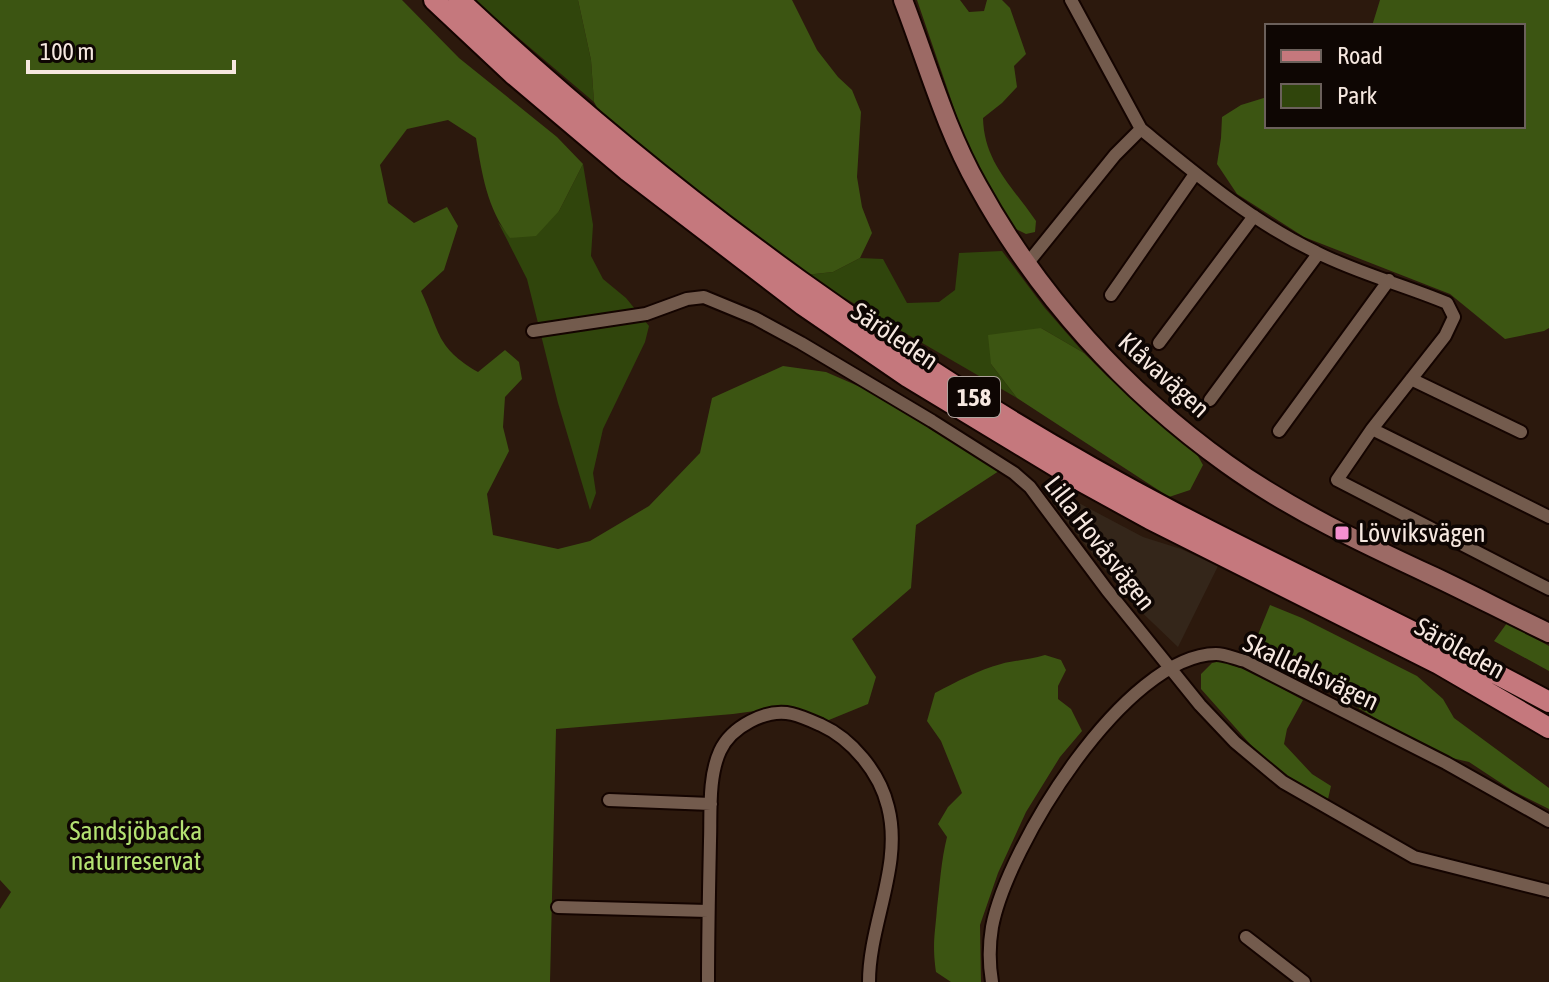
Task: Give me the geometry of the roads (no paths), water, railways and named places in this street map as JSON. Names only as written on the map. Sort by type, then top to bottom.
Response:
[{"type":"main road","name":"Säröleden","points":[[434,0],[513,74],[628,171],[803,305],[908,377],[1097,490],[1439,664],[1549,728]]},
{"type":"main road","name":"Säröleden","points":[[459,0],[643,161],[765,255],[934,373],[1174,512],[1466,657],[1549,702]]},
{"type":"street","name":"Klåvavägen","points":[[903,0],[962,156],[1002,228],[1027,264],[1116,369],[1174,423],[1228,465],[1342,533],[1549,633]]},
{"type":"street","points":[[1071,0],[1141,129],[1195,174],[1254,216],[1318,254],[1447,303],[1454,317],[1445,336],[1372,429],[1337,480],[1549,589]]},
{"type":"street","points":[[1027,264],[1115,155],[1141,129]]},
{"type":"street","points":[[1111,295],[1195,174]]},
{"type":"street","points":[[1159,343],[1254,216]]},
{"type":"street","points":[[1210,400],[1318,254]]},
{"type":"street","points":[[1279,431],[1389,280]]},
{"type":"street","name":"Lilla Hovåsvägen","points":[[533,331],[646,314],[687,299],[704,297],[755,318],[932,421],[1014,473],[1030,487],[1107,590],[1200,705],[1254,759],[1283,782],[1414,857],[1549,891]]},
{"type":"street","points":[[1411,379],[1521,432]]},
{"type":"street","points":[[1372,429],[1549,517]]},
{"type":"street","name":"Skalldalsvägen","points":[[992,982],[992,929],[998,905],[1007,879],[1038,816],[1072,764],[1106,725],[1146,685],[1190,659],[1217,654],[1245,661],[1446,763],[1549,821]]},
{"type":"street","points":[[708,982],[711,804],[721,748],[730,735],[760,718],[790,713],[842,736],[859,754],[888,805],[891,824],[885,892],[869,966],[869,982]]},
{"type":"street","points":[[609,800],[711,804]]},
{"type":"street","points":[[558,907],[708,911]]},
{"type":"street","points":[[1246,937],[1304,982]]},
{"type":"place","name":"Lövviksvägen","points":[[1342,533]]},
{"type":"park label","name":"Sandsjöbacka naturreservat","points":[[136,846]]}]
